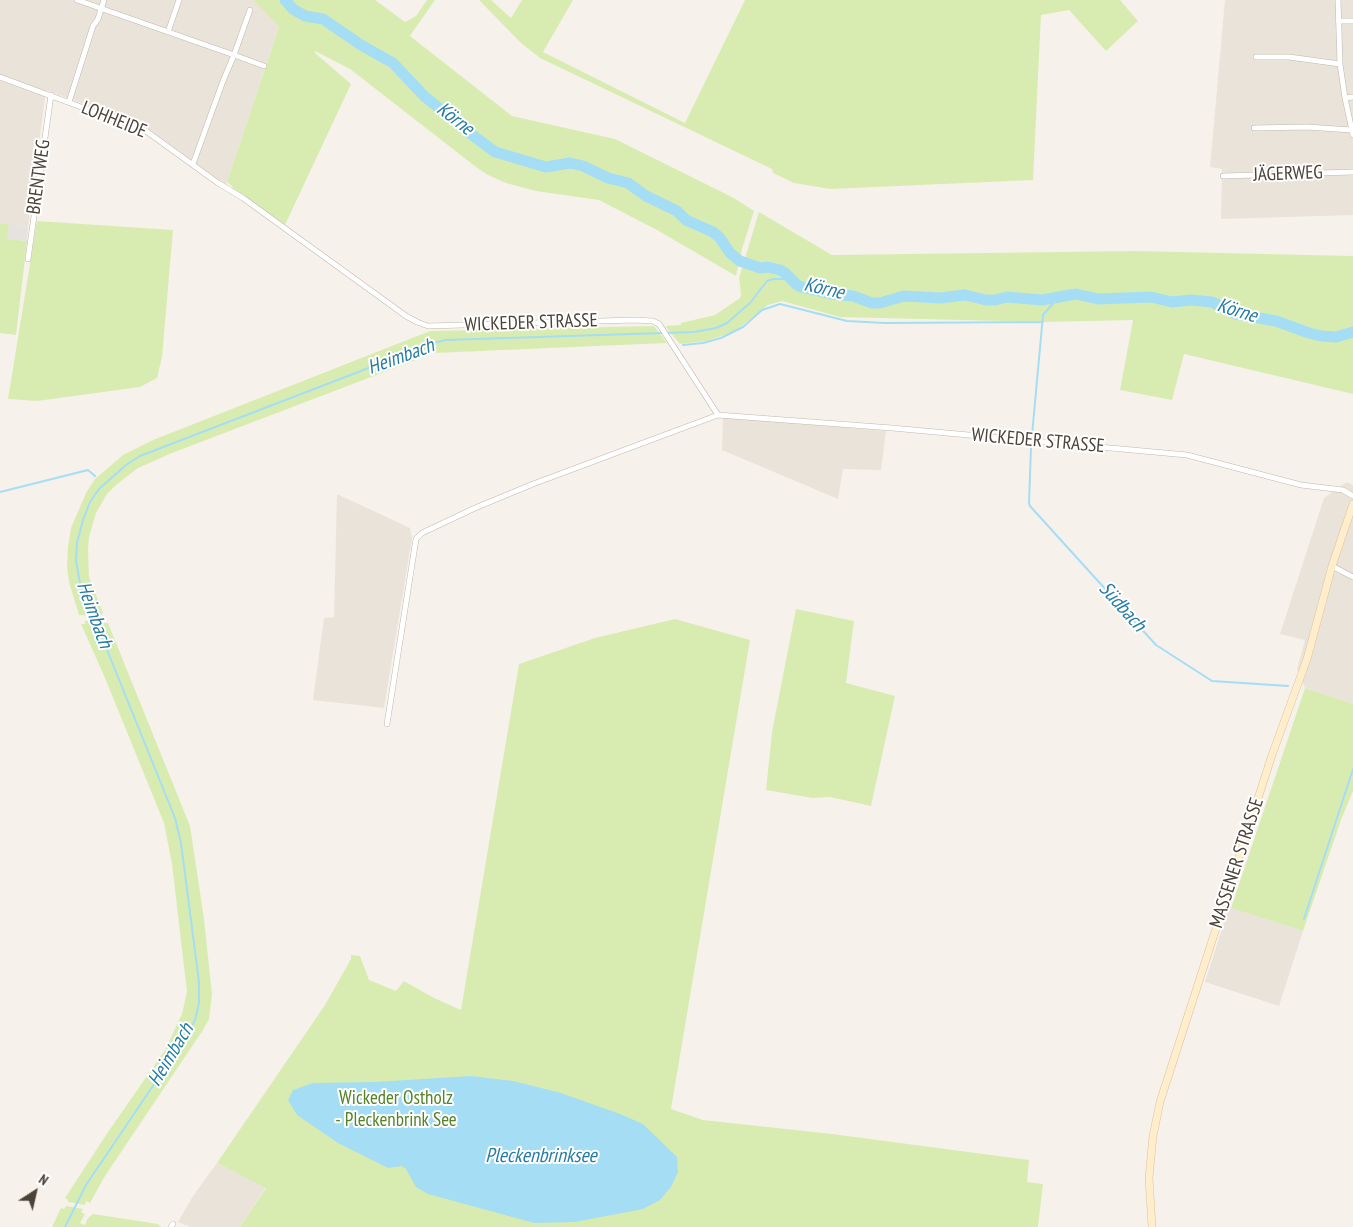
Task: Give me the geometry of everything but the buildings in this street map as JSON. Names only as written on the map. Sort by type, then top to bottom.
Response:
[{"type":"main road","name":"MASSENER STRASSE","points":[[1152,1227],[1149,1178],[1153,1136],[1160,1102],[1272,755],[1307,659],[1332,566],[1353,504]]},
{"type":"street","points":[[78,0],[264,66]]},
{"type":"street","points":[[69,102],[93,26],[104,0]]},
{"type":"street","points":[[168,32],[179,0]]},
{"type":"street","points":[[1254,128],[1306,127],[1352,133],[1340,64],[1338,0]]},
{"type":"street","points":[[193,164],[250,10]]},
{"type":"street","points":[[1338,21],[1353,21]]},
{"type":"street","points":[[1256,58],[1289,57],[1340,64]]},
{"type":"street","name":"LOHHEIDE","points":[[0,77],[139,127],[218,183]]},
{"type":"street","name":"BRENTWEG","points":[[28,259],[51,95]]},
{"type":"street","points":[[1345,98],[1353,97]]},
{"type":"street","name":"JÄGERWEG","points":[[1222,176],[1353,172]]},
{"type":"street","name":"WICKEDER STRASSE","points":[[218,183],[243,198],[398,311],[428,326],[653,321],[662,327],[718,415]]},
{"type":"street","name":"WICKEDER STRASSE","points":[[387,724],[416,539],[422,534],[475,508],[533,484],[718,415],[892,428],[1188,455],[1301,486],[1343,490],[1353,496]]},
{"type":"street","points":[[1332,566],[1353,577]]},
{"type":"shaded area","points":[[0,0],[253,0],[279,27],[226,185],[146,127],[46,90],[28,227],[0,223]]},
{"type":"shaded area","points":[[1225,0],[1353,0],[1353,215],[1221,219],[1222,169],[1210,167]]},
{"type":"shaded area","points":[[9,224],[28,227],[27,241],[7,239]]},
{"type":"shaded area","points":[[723,417],[886,431],[881,470],[843,469],[838,499],[722,450]]},
{"type":"shaded area","points":[[1347,482],[1353,485],[1353,704],[1305,688],[1297,669],[1305,640],[1280,634],[1324,498]]},
{"type":"shaded area","points":[[337,494],[410,528],[412,538],[384,708],[313,700],[324,618],[334,617]]},
{"type":"shaded area","points":[[1229,907],[1303,931],[1279,1006],[1205,982]]},
{"type":"shaded area","points":[[217,1163],[266,1187],[240,1227],[190,1227],[178,1222],[193,1196]]},
{"type":"green space","points":[[253,0],[375,0],[405,22],[416,16],[427,0],[435,0],[410,36],[512,116],[615,139],[734,198],[754,211],[736,276],[657,230],[599,200],[536,191],[506,183],[488,175],[350,69],[315,51],[351,84],[285,225],[234,190],[227,182],[279,27]]},
{"type":"green space","points":[[479,0],[491,0],[511,18],[522,0],[573,0],[543,52],[685,123],[745,0],[1120,0],[1138,21],[1106,51],[1069,10],[1041,15],[1033,180],[830,189],[794,183],[773,173],[772,169],[540,58],[521,43]]},
{"type":"green space","points":[[759,212],[832,255],[1136,251],[1353,256],[1353,394],[1184,354],[1172,400],[1120,390],[1133,320],[1043,322],[840,317],[782,301],[768,305],[734,332],[706,341],[680,344],[665,326],[681,325],[681,323],[715,315],[740,298],[739,278]]},
{"type":"green space","points":[[37,221],[173,230],[162,357],[157,378],[140,387],[37,401],[8,399]]},
{"type":"green space","points":[[0,223],[9,224],[8,239],[27,241],[16,335],[0,333]]},
{"type":"green space","points":[[654,326],[667,343],[434,353],[172,453],[138,468],[107,494],[96,513],[89,537],[89,577],[103,613],[101,616],[79,615],[69,582],[67,567],[71,528],[86,493],[95,479],[123,455],[153,440],[430,331]]},
{"type":"green space","points":[[796,609],[854,621],[846,683],[895,696],[871,806],[830,797],[812,798],[766,790],[772,732]]},
{"type":"green space","name":"Wickeder Ostholz - Pleckenbrink See","points":[[675,619],[750,640],[671,1109],[703,1120],[832,1134],[1029,1160],[1027,1182],[1043,1184],[1038,1227],[240,1227],[266,1188],[217,1163],[325,1005],[351,959],[351,955],[360,956],[369,980],[396,991],[404,981],[434,998],[461,1010],[519,664],[595,638]]},
{"type":"green space","points":[[85,621],[103,621],[108,623],[190,826],[204,919],[212,994],[209,1019],[203,1030],[105,1176],[90,1203],[86,1201],[85,1205],[68,1202],[65,1198],[165,1050],[182,1014],[187,992],[172,864],[164,823],[81,624],[85,624]]},
{"type":"green space","points":[[1305,688],[1353,704],[1353,791],[1341,820],[1303,931],[1231,908]]},
{"type":"green space","points":[[66,1206],[83,1209],[81,1212],[85,1214],[80,1223],[85,1225],[88,1218],[93,1214],[158,1224],[161,1227],[52,1227],[61,1208],[64,1209]]},
{"type":"water","name":"Pleckenbrinksee","points":[[471,1076],[513,1081],[561,1093],[643,1124],[677,1157],[678,1172],[671,1187],[660,1200],[643,1209],[575,1222],[534,1223],[428,1194],[416,1187],[406,1169],[402,1166],[388,1168],[338,1143],[297,1115],[288,1100],[293,1090],[313,1083],[375,1082]]},
{"type":"waterway","name":"Körne","points":[[285,0],[293,9],[305,16],[323,19],[361,45],[393,63],[424,96],[439,108],[453,115],[467,131],[495,152],[546,167],[570,163],[583,166],[608,178],[628,183],[646,196],[677,211],[686,220],[713,232],[720,238],[730,253],[740,261],[760,268],[768,267],[780,270],[801,287],[832,294],[853,296],[872,303],[880,303],[904,296],[940,298],[965,295],[986,300],[1007,297],[1042,300],[1076,294],[1098,299],[1151,297],[1172,302],[1191,300],[1212,302],[1236,314],[1276,321],[1321,336],[1336,337],[1353,332]]},
{"type":"waterway","name":"Heimbach","points":[[65,1227],[86,1185],[188,1034],[195,1020],[199,1003],[199,982],[181,843],[175,818],[80,583],[76,561],[77,543],[90,502],[99,489],[126,465],[140,456],[431,344],[445,340],[694,332],[716,328],[727,323],[750,303],[767,281],[791,279]]},
{"type":"waterway","name":"Südbach","points":[[1032,435],[1043,315],[1057,299]]},
{"type":"waterway","points":[[683,345],[703,343],[721,338],[743,327],[762,310],[780,304],[847,321],[884,323],[1043,322]]},
{"type":"waterway","name":"Südbach","points":[[1031,447],[1030,506],[1156,645],[1212,681],[1288,686]]},
{"type":"waterway","points":[[0,492],[88,470],[95,476]]},
{"type":"waterway","points":[[1304,919],[1353,769]]}]
